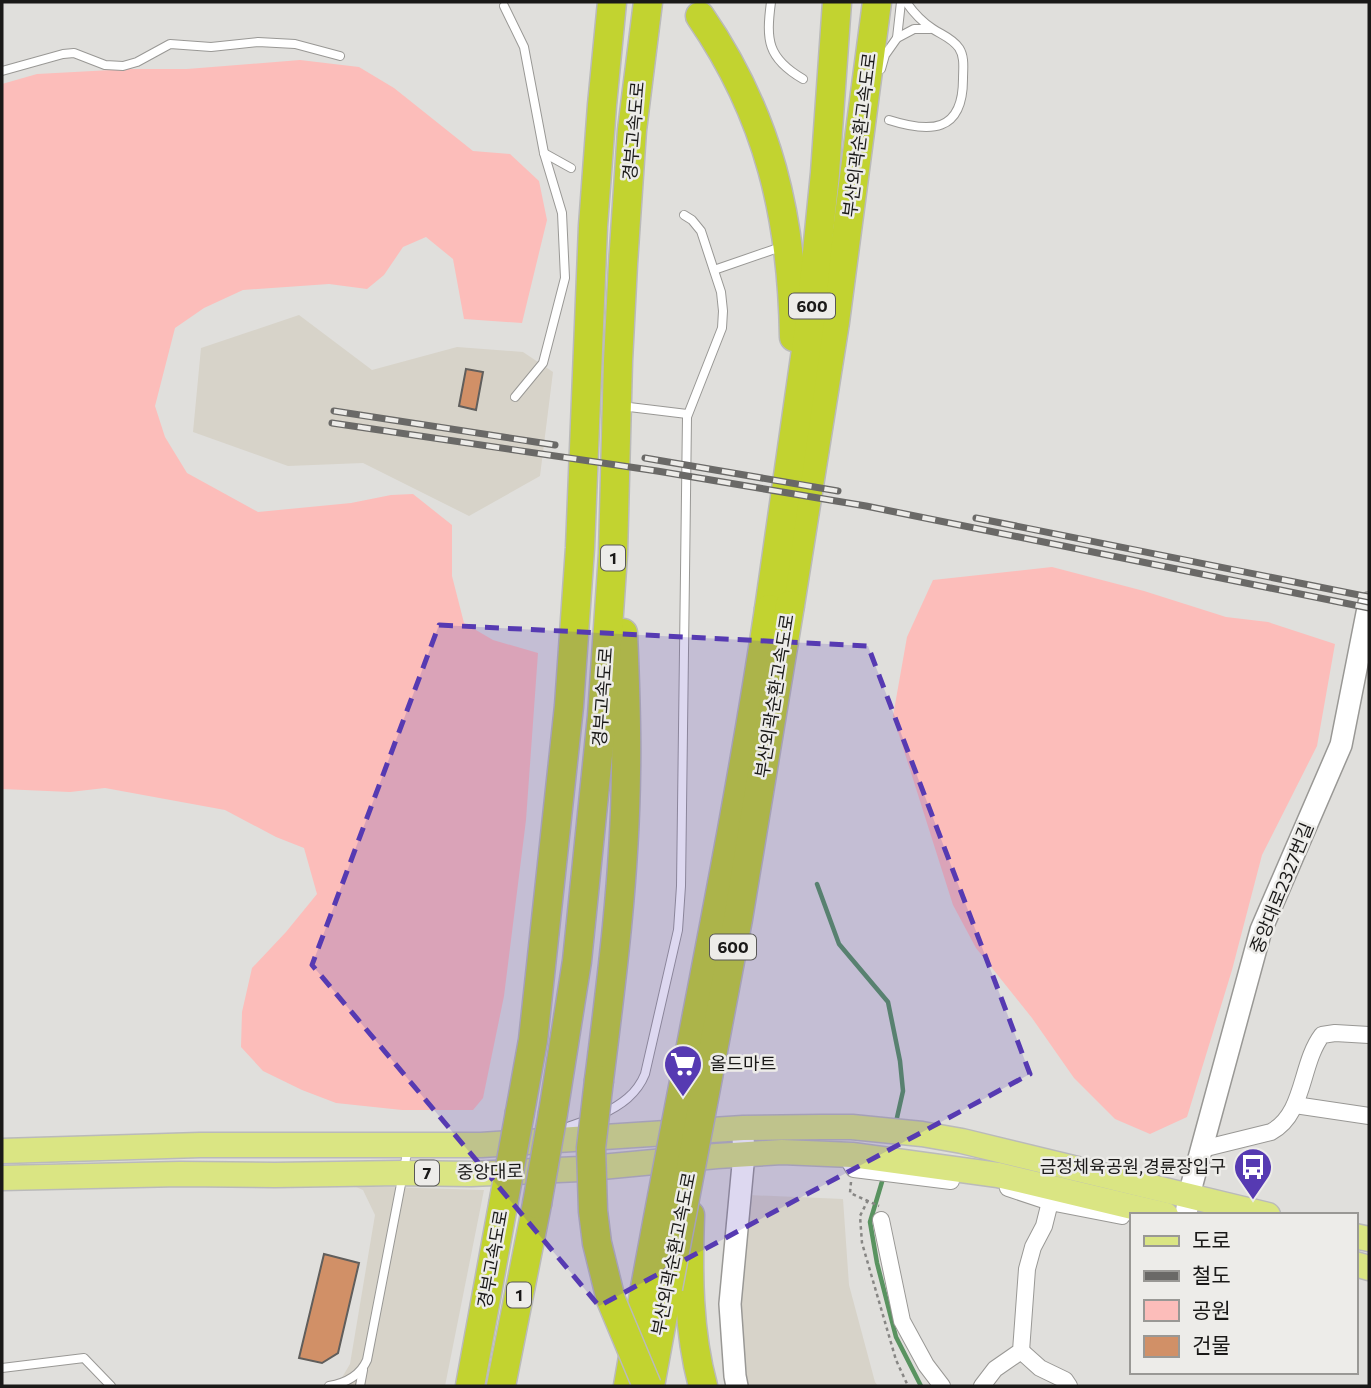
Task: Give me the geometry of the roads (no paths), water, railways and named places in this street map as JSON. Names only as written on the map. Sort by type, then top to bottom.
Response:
[{"type":"highway","name":"경부고속도로","points":[[470,1386],[533,1040],[569,706],[580,548],[593,226],[612,2]]},
{"type":"highway","name":"경부고속도로","points":[[501,1386],[553,1113],[577,961],[592,820],[613,554],[623,264],[631,143],[648,2]]},
{"type":"highway","name":"부산외곽순환고속도로","points":[[648,1386],[740,906],[780,607],[793,447],[810,323],[825,173],[837,2]]},
{"type":"highway","name":"부산외곽순환고속도로","points":[[628,1386],[668,1287],[675,1125],[752,722],[780,607],[835,322],[877,2]]},
{"type":"highway","points":[[701,16],[731,63],[757,120],[779,191],[788,244],[794,310],[793,447]]},
{"type":"highway","points":[[614,492],[626,698],[626,773],[617,919],[591,1159],[597,1243],[611,1300],[648,1386]]},
{"type":"highway","points":[[668,1287],[693,1337],[703,1386]]},
{"type":"main road","name":"중앙대로","points":[[2,1151],[200,1145],[481,1145],[743,1128],[852,1127],[922,1135],[1014,1153],[1188,1205]]},
{"type":"main road","name":"중앙대로","points":[[2,1178],[167,1174],[471,1174],[580,1170],[782,1152],[917,1170]]},
{"type":"main road","name":"7","points":[[917,1170],[998,1175],[1158,1213]]},
{"type":"main road","name":"7","points":[[1188,1205],[1252,1213]]},
{"type":"street","name":"중앙대로2327번길","points":[[1188,1205],[1261,930],[1341,745],[1369,603]]},
{"type":"street","points":[[1202,1149],[1271,1132],[1280,1127],[1295,1105],[1315,1044],[1322,1035],[1369,1035]]},
{"type":"street","points":[[1295,1105],[1369,1116]]},
{"type":"street","points":[[737,1386],[734,1376],[730,1304],[744,1154],[743,1128]]},
{"type":"street","points":[[917,1170],[1004,1187],[1050,1202],[1130,1218]]},
{"type":"street","points":[[1021,1351],[1027,1269],[1033,1247],[1044,1226],[1050,1202]]},
{"type":"street","points":[[881,1220],[902,1321],[926,1365],[943,1386]]},
{"type":"street","points":[[982,1386],[995,1369],[1021,1351]]},
{"type":"street","points":[[1021,1351],[1040,1368],[1065,1380],[1069,1386]]},
{"type":"lane","points":[[771,2],[768,32],[773,51],[787,69],[803,79]]},
{"type":"lane","points":[[897,38],[901,2]]},
{"type":"lane","points":[[906,2],[916,15],[935,31]]},
{"type":"lane","points":[[504,6],[524,47],[544,153],[562,213],[565,278],[544,363],[514,397]]},
{"type":"lane","points":[[878,81],[885,55],[897,38],[919,28],[928,28],[954,42],[962,56],[963,91],[960,106],[952,118],[932,128],[915,128],[889,120]]},
{"type":"lane","points":[[2,71],[44,58],[74,53],[105,65],[123,66],[137,62],[170,44],[211,47],[258,42],[295,44],[340,56]]},
{"type":"lane","points":[[857,156],[874,93]]},
{"type":"lane","points":[[544,153],[571,168]]},
{"type":"lane","points":[[524,1142],[605,1113],[635,1092],[645,1074],[678,930],[681,886],[687,414],[722,328],[723,310],[721,292],[701,231],[684,215]]},
{"type":"lane","points":[[714,270],[788,244]]},
{"type":"lane","points":[[617,405],[687,414]]},
{"type":"lane","points":[[360,1386],[409,1145]]},
{"type":"lane","points":[[2,1367],[85,1358],[111,1386]]},
{"type":"lane","points":[[329,1386],[348,1381],[364,1367]]},
{"type":"waterway","points":[[817,884],[839,944],[888,1002],[903,1091],[896,1122]]},
{"type":"waterway","points":[[884,1175],[870,1222],[877,1263],[896,1337],[921,1386]]},
{"type":"railway","points":[[334,411],[555,445]]},
{"type":"railway","points":[[332,423],[657,471],[866,506],[1369,608]]},
{"type":"railway","points":[[645,458],[838,491]]},
{"type":"railway","points":[[976,518],[1369,597]]},
{"type":"place","name":"올드마트","points":[[683,1098]]},
{"type":"place","name":"금정체육공원,경륜장입구","points":[[1253,1201]]}]
